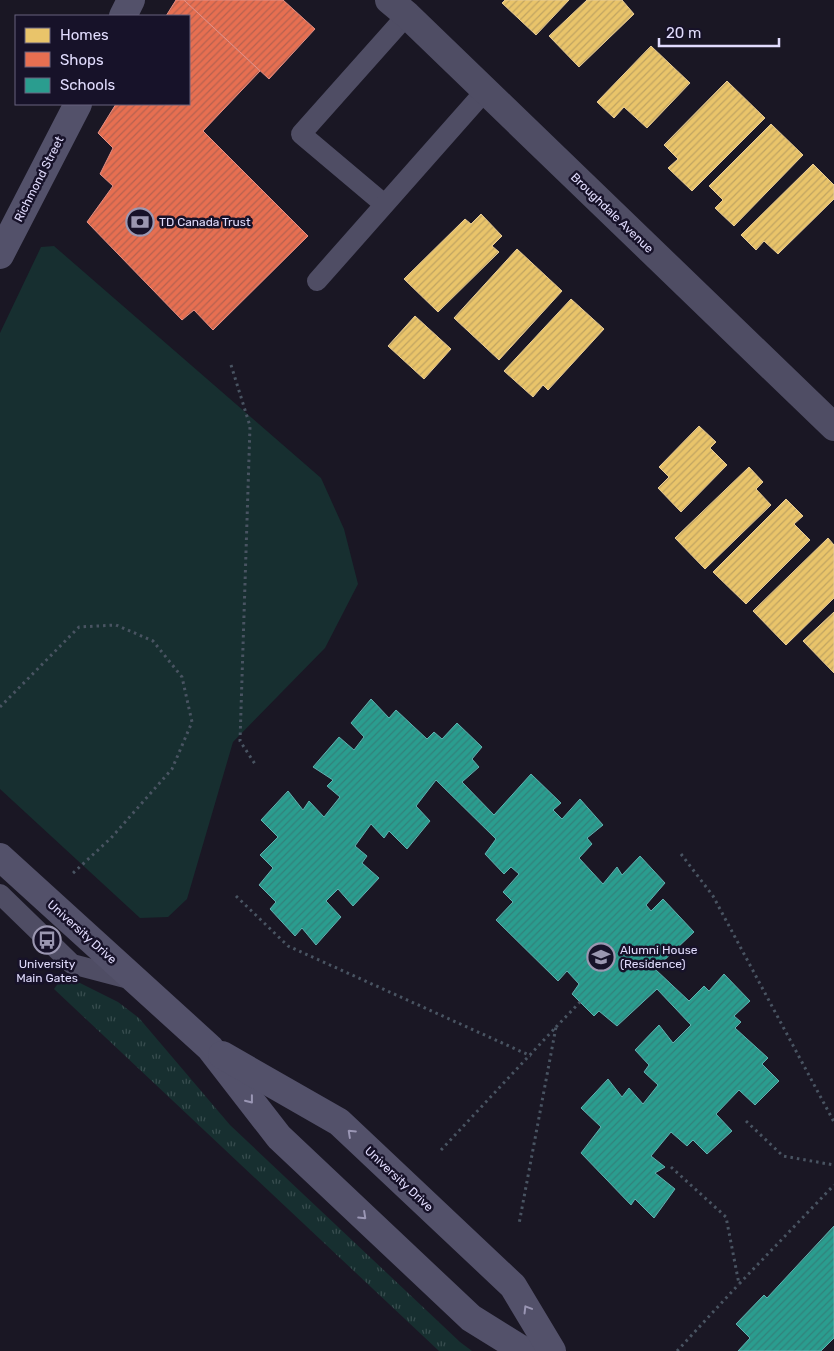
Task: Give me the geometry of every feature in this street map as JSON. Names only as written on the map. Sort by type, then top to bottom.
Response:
[{"type":"street","points":[[123,15],[131,0]]},
{"type":"street","name":"Broughdale Avenue","points":[[398,8],[834,427]]},
{"type":"street","name":"Richmond Street","points":[[0,255],[77,105]]},
{"type":"street","name":"University Drive","points":[[0,857],[210,1048],[279,1137],[471,1318],[524,1351]]},
{"type":"street","name":"University Drive","points":[[210,1048],[339,1122],[513,1286],[552,1351]]},
{"type":"lane","points":[[384,204],[301,134],[398,8]]},
{"type":"lane","points":[[316,281],[485,91]]},
{"type":"lane","points":[[0,894],[72,964],[136,981]]},
{"type":"path","points":[[231,365],[250,426],[240,741],[255,764]]},
{"type":"path","points":[[0,707],[79,627],[116,624],[153,641],[182,676],[192,722],[172,769],[111,838],[45,899]]},
{"type":"path","points":[[680,854],[713,896],[834,1122]]},
{"type":"path","points":[[236,896],[288,946],[531,1056]]},
{"type":"path","points":[[441,1150],[580,1002]]},
{"type":"path","points":[[519,1224],[556,1028]]},
{"type":"path","points":[[746,1121],[783,1156],[834,1165]]},
{"type":"path","points":[[671,1167],[726,1217],[739,1284]]},
{"type":"path","points":[[676,1351],[834,1185]]},
{"type":"green space","points":[[54,246],[321,478],[344,529],[358,584],[325,648],[233,742],[187,899],[168,917],[140,918],[0,789],[0,333],[41,247]]},
{"type":"green space","points":[[64,975],[118,1002],[139,1018],[230,1125],[460,1342],[472,1351],[439,1351],[54,989]]},
{"type":"building: Homes","points":[[505,0],[569,0],[536,35],[502,3]]},
{"type":"building: Homes","points":[[587,0],[622,0],[634,14],[579,67],[549,36]]},
{"type":"building: Homes","points":[[651,46],[690,83],[647,128],[624,107],[614,118],[597,102]]},
{"type":"building: Homes","points":[[727,81],[765,118],[692,191],[668,168],[678,159],[664,145]]},
{"type":"building: Homes","points":[[771,124],[803,155],[734,226],[715,208],[723,200],[709,186]]},
{"type":"building: Homes","points":[[813,164],[834,185],[834,199],[778,254],[764,241],[756,250],[741,235]]},
{"type":"building: Homes","points":[[481,214],[502,236],[492,246],[499,252],[438,312],[404,279],[465,219],[471,224]]},
{"type":"building: Homes","points":[[517,249],[562,291],[499,360],[454,318]]},
{"type":"building: Homes","points":[[571,299],[604,329],[548,390],[543,385],[533,397],[504,371]]},
{"type":"building: Homes","points":[[415,316],[451,349],[424,379],[388,346]]},
{"type":"building: Homes","points":[[699,426],[716,442],[710,448],[727,465],[681,512],[658,488],[669,477],[659,467]]},
{"type":"building: Homes","points":[[749,467],[763,482],[756,489],[771,505],[705,569],[675,538]]},
{"type":"building: Homes","points":[[786,499],[803,516],[794,524],[810,540],[746,604],[713,572]]},
{"type":"building: Homes","points":[[828,538],[834,545],[834,598],[786,645],[753,611]]},
{"type":"building: Homes","points":[[834,612],[834,673],[803,641]]},
{"type":"building: Shops","points":[[176,0],[184,0],[260,71],[203,131],[308,236],[213,330],[194,310],[182,320],[87,222],[113,186],[100,174],[113,148],[98,133],[115,105],[190,105],[190,15],[167,15]]},
{"type":"building: Shops","points":[[184,0],[283,0],[315,29],[269,79]]},
{"type":"building: Schools","name":"Alumni House (Residence)","points":[[371,699],[389,718],[396,710],[427,739],[434,732],[442,739],[457,723],[482,747],[472,759],[479,767],[462,782],[494,815],[531,774],[561,803],[553,810],[562,819],[580,799],[603,825],[587,838],[592,844],[579,858],[603,884],[617,867],[622,875],[640,856],[665,883],[646,905],[651,911],[663,899],[694,932],[655,969],[689,1001],[704,986],[709,991],[724,974],[750,1001],[734,1016],[741,1022],[735,1028],[768,1058],[762,1064],[779,1081],[755,1105],[739,1090],[716,1114],[732,1131],[707,1154],[693,1140],[687,1146],[671,1132],[651,1156],[665,1167],[655,1173],[675,1189],[654,1218],[635,1199],[631,1205],[581,1153],[601,1127],[581,1108],[608,1079],[622,1097],[629,1088],[643,1104],[658,1085],[644,1072],[649,1065],[635,1050],[659,1025],[673,1043],[691,1025],[657,989],[617,1026],[599,1011],[594,1016],[572,994],[579,984],[567,971],[558,981],[496,920],[513,902],[503,892],[519,874],[511,867],[504,874],[485,854],[496,839],[436,780],[416,806],[430,821],[407,849],[389,831],[384,838],[371,824],[355,846],[367,856],[362,863],[379,878],[353,906],[338,889],[326,901],[341,917],[316,945],[302,928],[295,936],[270,909],[276,902],[259,885],[273,868],[260,855],[278,837],[261,820],[288,791],[303,810],[309,801],[324,817],[340,797],[327,786],[333,780],[313,767],[339,737],[354,750],[364,737],[351,723]]},
{"type":"building: Schools","points":[[834,1226],[834,1338],[821,1351],[738,1351],[750,1338],[736,1324],[764,1295],[767,1298]]},
{"type":"place","name":"TD Canada Trust","points":[[140,222]]},
{"type":"place","name":"University Main Gates","points":[[47,940]]},
{"type":"place","name":"Alumni House (Residence)","points":[[601,957]]}]
